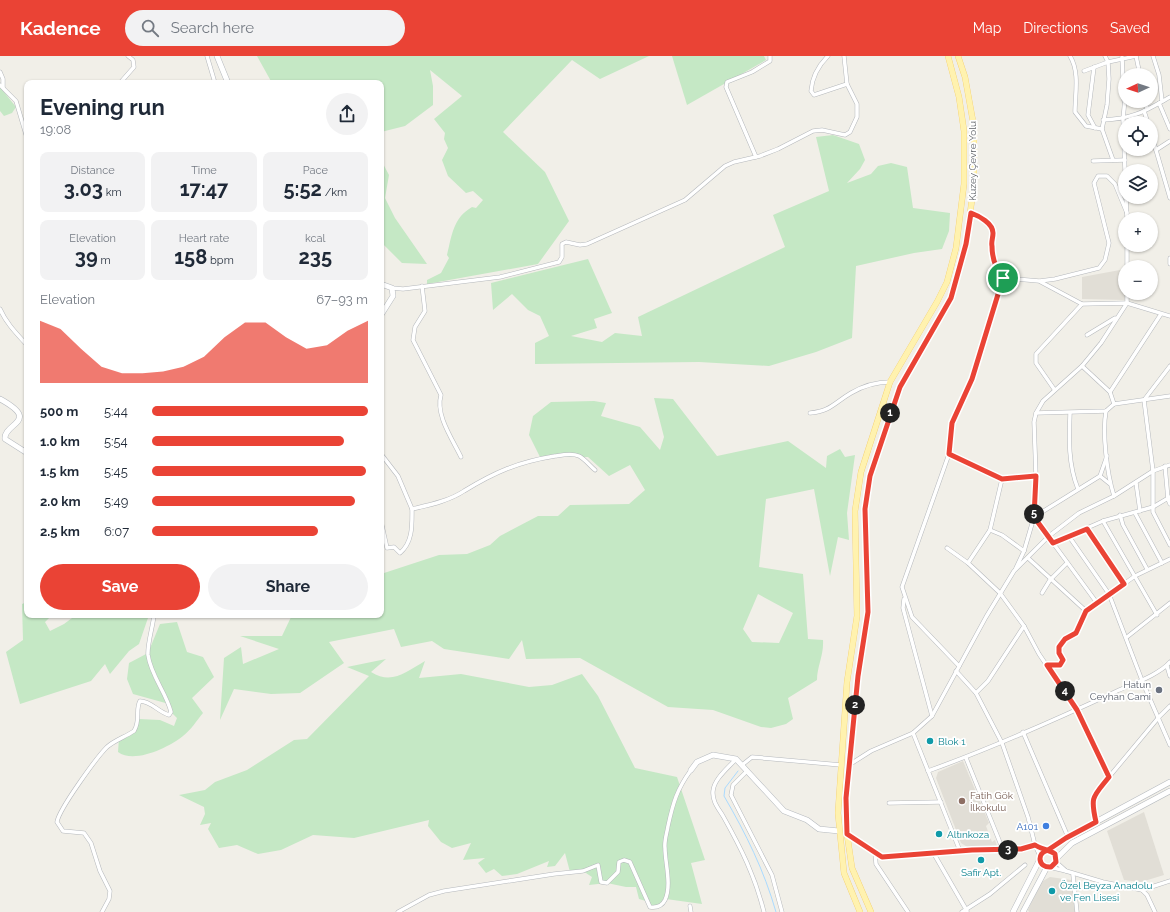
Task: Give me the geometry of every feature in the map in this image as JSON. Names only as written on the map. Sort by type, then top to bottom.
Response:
[{"type":"main road","name":"Kuzey Çevre Yolu","points":[[860,912],[844,873],[838,813],[847,682],[857,616],[856,511],[861,472],[890,382],[937,302],[947,282],[956,248],[964,184],[964,143],[959,97],[948,56]]},
{"type":"main road","name":"Kuzey Çevre Yolu","points":[[871,912],[852,868],[847,834],[846,798],[858,676],[868,612],[865,509],[870,476],[900,387],[951,298],[966,244],[974,184],[974,127],[965,77],[958,56]]},
{"type":"street","points":[[123,80],[134,67],[133,60],[128,56]]},
{"type":"street","points":[[207,56],[214,80]]},
{"type":"street","points":[[217,56],[227,80]]},
{"type":"street","points":[[756,157],[726,87],[727,82],[752,72],[770,61],[770,56]]},
{"type":"street","points":[[828,56],[822,62],[812,79],[810,91],[814,95],[847,84]]},
{"type":"street","points":[[384,285],[392,288],[422,286],[500,277],[559,262],[562,257],[562,244],[566,242],[584,245],[685,200],[725,166],[778,149],[813,131],[822,130],[845,135],[850,132],[857,117],[857,104],[847,84],[844,56]]},
{"type":"street","points":[[1070,56],[1074,62],[1076,76],[1075,112],[1086,126],[1102,129]]},
{"type":"street","points":[[1105,56],[1108,62],[1107,105],[1102,129],[1113,160]]},
{"type":"street","points":[[1084,71],[1122,57],[1136,56],[1138,68]]},
{"type":"street","points":[[1153,56],[1159,75],[1160,102],[1170,129]]},
{"type":"street","points":[[1122,57],[1123,68]]},
{"type":"street","points":[[1094,67],[1088,116],[1095,128]]},
{"type":"street","points":[[0,72],[3,79],[1,86],[16,101],[24,128]]},
{"type":"street","points":[[1131,116],[1146,110],[1170,97]]},
{"type":"street","points":[[1146,110],[1147,116]]},
{"type":"street","points":[[1103,120],[1118,119]]},
{"type":"street","points":[[1158,149],[1170,141]]},
{"type":"street","points":[[1125,156],[1125,164]]},
{"type":"street","points":[[1158,156],[1170,198]]},
{"type":"street","points":[[1093,161],[1125,160]]},
{"type":"street","points":[[971,213],[979,216],[991,227],[993,233],[992,252],[998,272],[1003,278],[1039,281],[1055,279],[1099,268],[1105,260],[1109,242],[1094,183],[1098,176],[1107,176],[1115,184],[1127,212]]},
{"type":"street","points":[[1170,258],[1170,264]]},
{"type":"street","points":[[959,666],[912,617],[904,597],[902,587],[903,578],[949,454],[952,423],[972,379],[1003,278]]},
{"type":"street","points":[[1039,281],[1082,304],[1127,303],[1170,316]]},
{"type":"street","points":[[422,286],[425,311],[414,327],[413,340],[441,395],[439,401],[440,410],[461,457]]},
{"type":"street","points":[[384,310],[393,296],[392,288]]},
{"type":"street","points":[[849,765],[871,751],[913,733],[932,716],[1024,551],[1034,517],[1036,476],[1034,422],[1036,413],[1043,401],[1054,389],[1082,366],[1101,343],[1127,303]]},
{"type":"street","points":[[1054,389],[1036,363],[1036,354],[1082,304]]},
{"type":"street","points":[[0,309],[13,330],[24,342]]},
{"type":"street","points":[[1110,392],[1161,314]]},
{"type":"street","points":[[1087,335],[1118,316]]},
{"type":"street","points":[[1082,366],[1110,392],[1114,404]]},
{"type":"street","points":[[1170,366],[1144,400],[1152,471],[1153,512],[1170,545]]},
{"type":"street","points":[[810,413],[824,412],[852,392],[877,382],[890,382]]},
{"type":"street","points":[[1036,413],[1106,411],[1114,404],[1170,396]]},
{"type":"street","points":[[0,398],[15,407],[19,414],[17,424],[7,432],[5,439],[24,451]]},
{"type":"street","points":[[1106,411],[1104,424],[1107,456],[1110,484],[1114,496]]},
{"type":"street","points":[[1070,413],[1070,457],[1073,475],[1078,489]]},
{"type":"street","points":[[412,509],[434,504],[451,497],[464,491],[486,477],[532,459],[567,454],[579,456],[595,470]]},
{"type":"street","points":[[949,454],[1002,479],[1036,476]]},
{"type":"street","points":[[1034,517],[1100,476],[1107,456]]},
{"type":"street","points":[[384,458],[398,476],[412,509],[412,533],[405,550],[400,554],[394,547],[387,548],[384,534]]},
{"type":"street","points":[[1014,571],[1049,536],[1079,513],[1114,496],[1136,483],[1152,471],[1170,465]]},
{"type":"street","points":[[1165,466],[1170,504]]},
{"type":"street","points":[[1100,476],[1110,484]]},
{"type":"street","points":[[968,563],[990,530],[1002,479]]},
{"type":"street","points":[[1136,483],[1140,511]]},
{"type":"street","points":[[1053,543],[1068,535],[1087,529],[1103,521],[1153,507],[1169,498]]},
{"type":"street","points":[[1135,512],[1162,563]]},
{"type":"street","points":[[1120,515],[1123,525],[1147,569]]},
{"type":"street","points":[[1034,517],[1098,603]]},
{"type":"street","points":[[1103,521],[1157,615]]},
{"type":"street","points":[[1087,529],[1124,584]]},
{"type":"street","points":[[990,530],[1002,535],[1024,551]]},
{"type":"street","points":[[1068,535],[1109,594],[1142,679],[1170,745]]},
{"type":"street","points":[[947,548],[968,563],[1000,593],[1024,626],[1047,665],[1077,710],[1109,777]]},
{"type":"street","points":[[1028,558],[1050,580],[1086,611]]},
{"type":"street","points":[[1047,665],[1060,665],[1063,660],[1059,653],[1059,647],[1065,639],[1076,633],[1086,611],[1135,576],[1170,559]]},
{"type":"street","points":[[1042,593],[1050,580],[1067,563]]},
{"type":"street","points":[[904,597],[903,608],[932,716]]},
{"type":"street","points":[[1126,637],[1157,615],[1170,603]]},
{"type":"street","points":[[102,912],[109,899],[110,891],[100,871],[91,843],[84,834],[63,831],[57,822],[64,804],[106,748],[119,738],[134,731],[139,719],[138,704],[140,701],[145,701],[164,714],[169,715],[171,712],[169,704],[152,672],[148,653],[154,618]]},
{"type":"street","points":[[976,693],[988,681],[1024,626]]},
{"type":"street","points":[[928,771],[966,758],[1023,732],[1077,710],[1142,679],[1167,666],[1170,662]]},
{"type":"street","points":[[1167,666],[1170,676]]},
{"type":"street","points":[[956,671],[976,693],[1001,742],[1028,816],[1035,845],[1042,864],[1066,871]]},
{"type":"street","points":[[1096,822],[1092,800],[1094,795],[1169,707]]},
{"type":"street","points":[[1023,732],[1068,837]]},
{"type":"street","points":[[913,733],[960,851]]},
{"type":"street","points":[[398,912],[429,895],[444,891],[583,871],[598,865],[601,882],[606,883],[618,872],[620,862],[624,860],[630,862],[650,907],[656,908],[662,905],[666,899],[667,890],[664,846],[674,801],[680,785],[697,762],[713,755],[736,759],[784,811],[807,820],[819,829],[839,831]]},
{"type":"street","points":[[742,765],[752,757],[841,765]]},
{"type":"street","points":[[966,758],[1003,850]]},
{"type":"street","points":[[736,759],[719,778],[713,789],[712,798],[737,841],[756,882],[764,912]]},
{"type":"street","points":[[747,771],[733,785],[731,795],[772,875],[782,912]]},
{"type":"street","points":[[1013,912],[1040,858],[1047,851],[1068,837],[1170,782]]},
{"type":"street","points":[[1023,912],[1048,867],[1056,861],[1072,843],[1170,791]]},
{"type":"street","points":[[889,803],[941,802]]},
{"type":"street","points":[[847,834],[882,857],[960,851],[1021,849],[1035,845],[1055,854],[1056,861],[1066,871],[1073,875],[1142,890],[1170,881]]},
{"type":"street","points":[[875,852],[876,864],[908,912]]},
{"type":"street","points":[[934,854],[965,911],[990,894],[1025,866]]},
{"type":"street","points":[[1073,875],[1077,912]]},
{"type":"street","points":[[1142,890],[1147,895],[1155,912]]},
{"type":"street","points":[[690,906],[691,912]]},
{"type":"shaded area","points":[[1118,270],[1118,300],[1082,299],[1082,277]]},
{"type":"shaded area","name":"Fatih Gök İlkokulu","points":[[963,761],[989,823],[986,826],[992,842],[995,840],[997,846],[969,848],[961,843],[936,778],[938,772]]},
{"type":"shaded area","points":[[1144,812],[1164,875],[1141,882],[1124,880],[1107,831]]},
{"type":"shaded area","points":[[1050,877],[1071,880],[1075,912],[1029,912],[1028,910],[1041,882]]},
{"type":"green space","points":[[257,56],[649,56],[600,79],[572,60],[503,132],[545,172],[569,221],[538,264],[427,284],[427,280],[441,273],[449,258],[447,255],[452,234],[461,216],[472,207],[476,208],[483,200],[473,191],[466,193],[448,176],[442,160],[448,148],[444,139],[445,133],[434,119],[462,96],[430,70],[433,86],[433,105],[405,126],[384,131],[384,80],[270,80]]},
{"type":"green space","points":[[672,56],[764,56],[766,60],[687,105]]},
{"type":"green space","points":[[0,87],[16,107],[12,113],[4,116],[0,111]]},
{"type":"green space","points":[[833,135],[859,144],[865,160],[860,169],[847,183],[871,174],[878,166],[891,163],[907,167],[913,208],[950,213],[949,231],[942,249],[914,253],[856,266],[852,338],[816,352],[769,366],[699,362],[535,364],[535,343],[549,336],[540,316],[528,310],[512,294],[493,310],[491,283],[588,259],[612,313],[594,319],[597,328],[571,336],[602,342],[615,333],[642,336],[638,317],[785,247],[773,215],[829,191],[816,137]]},
{"type":"green space","points":[[384,166],[389,175],[385,198],[395,218],[427,264],[402,263],[384,245]]},
{"type":"green space","points":[[654,398],[673,399],[717,456],[788,441],[826,468],[827,456],[840,449],[845,457],[855,455],[847,513],[849,540],[838,537],[830,576],[814,489],[766,499],[759,567],[803,574],[808,639],[823,640],[817,680],[788,698],[793,719],[786,724],[771,728],[761,727],[713,710],[668,707],[580,658],[526,659],[522,640],[509,659],[444,649],[432,641],[401,647],[394,629],[329,642],[344,663],[300,693],[271,694],[234,689],[220,720],[224,658],[241,647],[243,664],[279,649],[240,636],[282,636],[291,618],[384,618],[384,573],[439,555],[467,554],[490,545],[500,536],[538,516],[558,516],[570,505],[629,504],[645,490],[630,465],[609,476],[588,457],[540,457],[529,435],[533,416],[551,402],[594,401],[606,403],[601,416],[640,427],[660,450],[664,437]],"holes":[[[758,594],[793,613],[779,643],[752,642],[743,629]]]},
{"type":"green space","points":[[24,603],[24,618],[49,618],[45,622],[50,631],[72,618],[148,618],[139,644],[129,651],[110,674],[105,664],[91,681],[20,704],[6,652],[23,640],[22,604]]},
{"type":"green space","points":[[177,622],[187,652],[203,657],[214,677],[192,698],[203,713],[186,734],[177,741],[151,753],[133,756],[125,755],[118,752],[119,738],[134,731],[139,719],[160,720],[174,726],[177,718],[171,712],[169,704],[133,694],[127,679],[129,663],[148,653],[160,624]]},
{"type":"green space","points":[[386,659],[371,672],[379,676],[386,677],[399,676],[425,661],[419,678],[461,674],[529,687],[552,685],[582,674],[598,696],[635,768],[677,777],[705,860],[691,863],[702,904],[666,899],[662,905],[650,907],[646,901],[639,899],[636,887],[626,887],[607,883],[589,885],[592,877],[583,871],[570,872],[565,853],[555,866],[547,867],[549,861],[517,874],[502,876],[494,869],[486,873],[478,863],[485,858],[463,860],[471,843],[452,848],[441,842],[428,826],[429,820],[354,838],[313,835],[281,850],[258,854],[237,845],[219,848],[208,829],[211,823],[200,825],[205,814],[204,807],[179,795],[205,790],[215,782],[247,770],[294,740],[307,739],[369,676],[347,667]]},
{"type":"waterway","points":[[738,771],[725,788],[724,796],[754,852],[776,912]]},
{"type":"place","name":"Hatun Ceyhan Cami","points":[[1159,690]]},
{"type":"place","name":"Blok 1","points":[[930,741]]},
{"type":"place","name":"Fatih Gök İlkokulu","points":[[962,801]]},
{"type":"place","name":"A101","points":[[1046,826]]},
{"type":"place","name":"Altınkoza","points":[[939,834]]},
{"type":"place","name":"Safir Apt.","points":[[981,860]]},
{"type":"place","name":"Özel Beyza Anadolu ve Fen Lisesi","points":[[1052,891]]},
{"type":"route","points":[[1003,278],[972,379],[952,423],[949,454],[1002,479],[1036,476],[1034,517],[1053,543],[1068,535],[1087,529],[1124,584],[1086,611],[1076,633],[1065,639],[1059,647],[1059,653],[1063,660],[1060,665],[1047,665],[1077,710],[1109,777],[1094,795],[1092,800],[1092,808],[1096,822],[1066,838],[1048,850],[1046,851],[1043,852],[1041,854],[1040,862],[1046,867],[1051,867],[1056,862],[1055,854],[1051,851],[1046,851],[1035,845],[1021,849],[972,850],[882,857],[847,834],[846,798],[858,676],[868,612],[865,509],[870,476],[900,387],[910,367],[951,298],[960,270],[971,213],[979,216],[991,227],[993,233],[991,244],[992,252],[998,272],[1003,278]]}]
